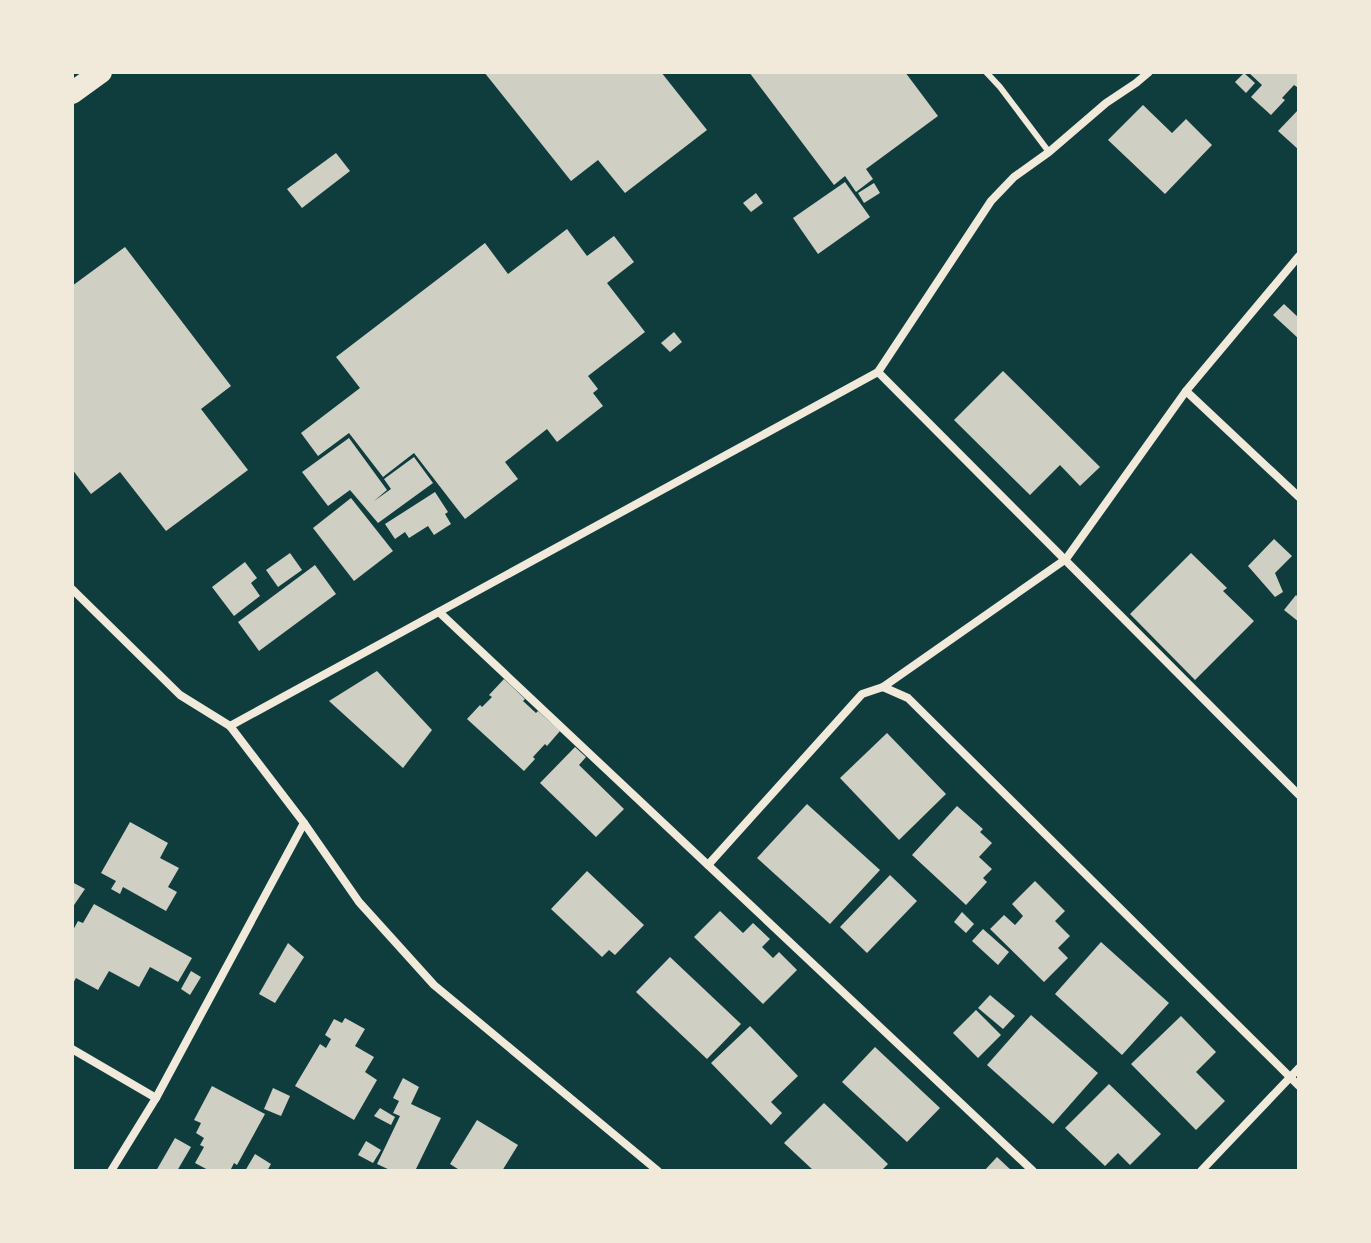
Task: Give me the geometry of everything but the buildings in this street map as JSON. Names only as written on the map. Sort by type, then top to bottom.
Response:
[{"type":"highway","points":[[72,93],[101,72]]},
{"type":"street","points":[[230,726],[878,372],[991,201],[1014,177],[1149,72]]},
{"type":"street","points":[[708,865],[862,694],[883,687],[1066,559],[1186,391],[1299,256]]},
{"type":"street","points":[[878,372],[1299,795]]},
{"type":"street","points":[[1186,391],[1299,497]]},
{"type":"street","points":[[72,589],[180,695],[230,726],[359,902],[434,985],[658,1171]]},
{"type":"street","points":[[439,612],[1033,1171]]},
{"type":"street","points":[[883,687],[908,698],[1299,1086]]},
{"type":"street","points":[[111,1171],[156,1098],[304,823]]},
{"type":"street","points":[[72,1049],[156,1098]]},
{"type":"street","points":[[1201,1171],[1299,1068]]},
{"type":"lane","points":[[986,72],[1049,152]]}]
